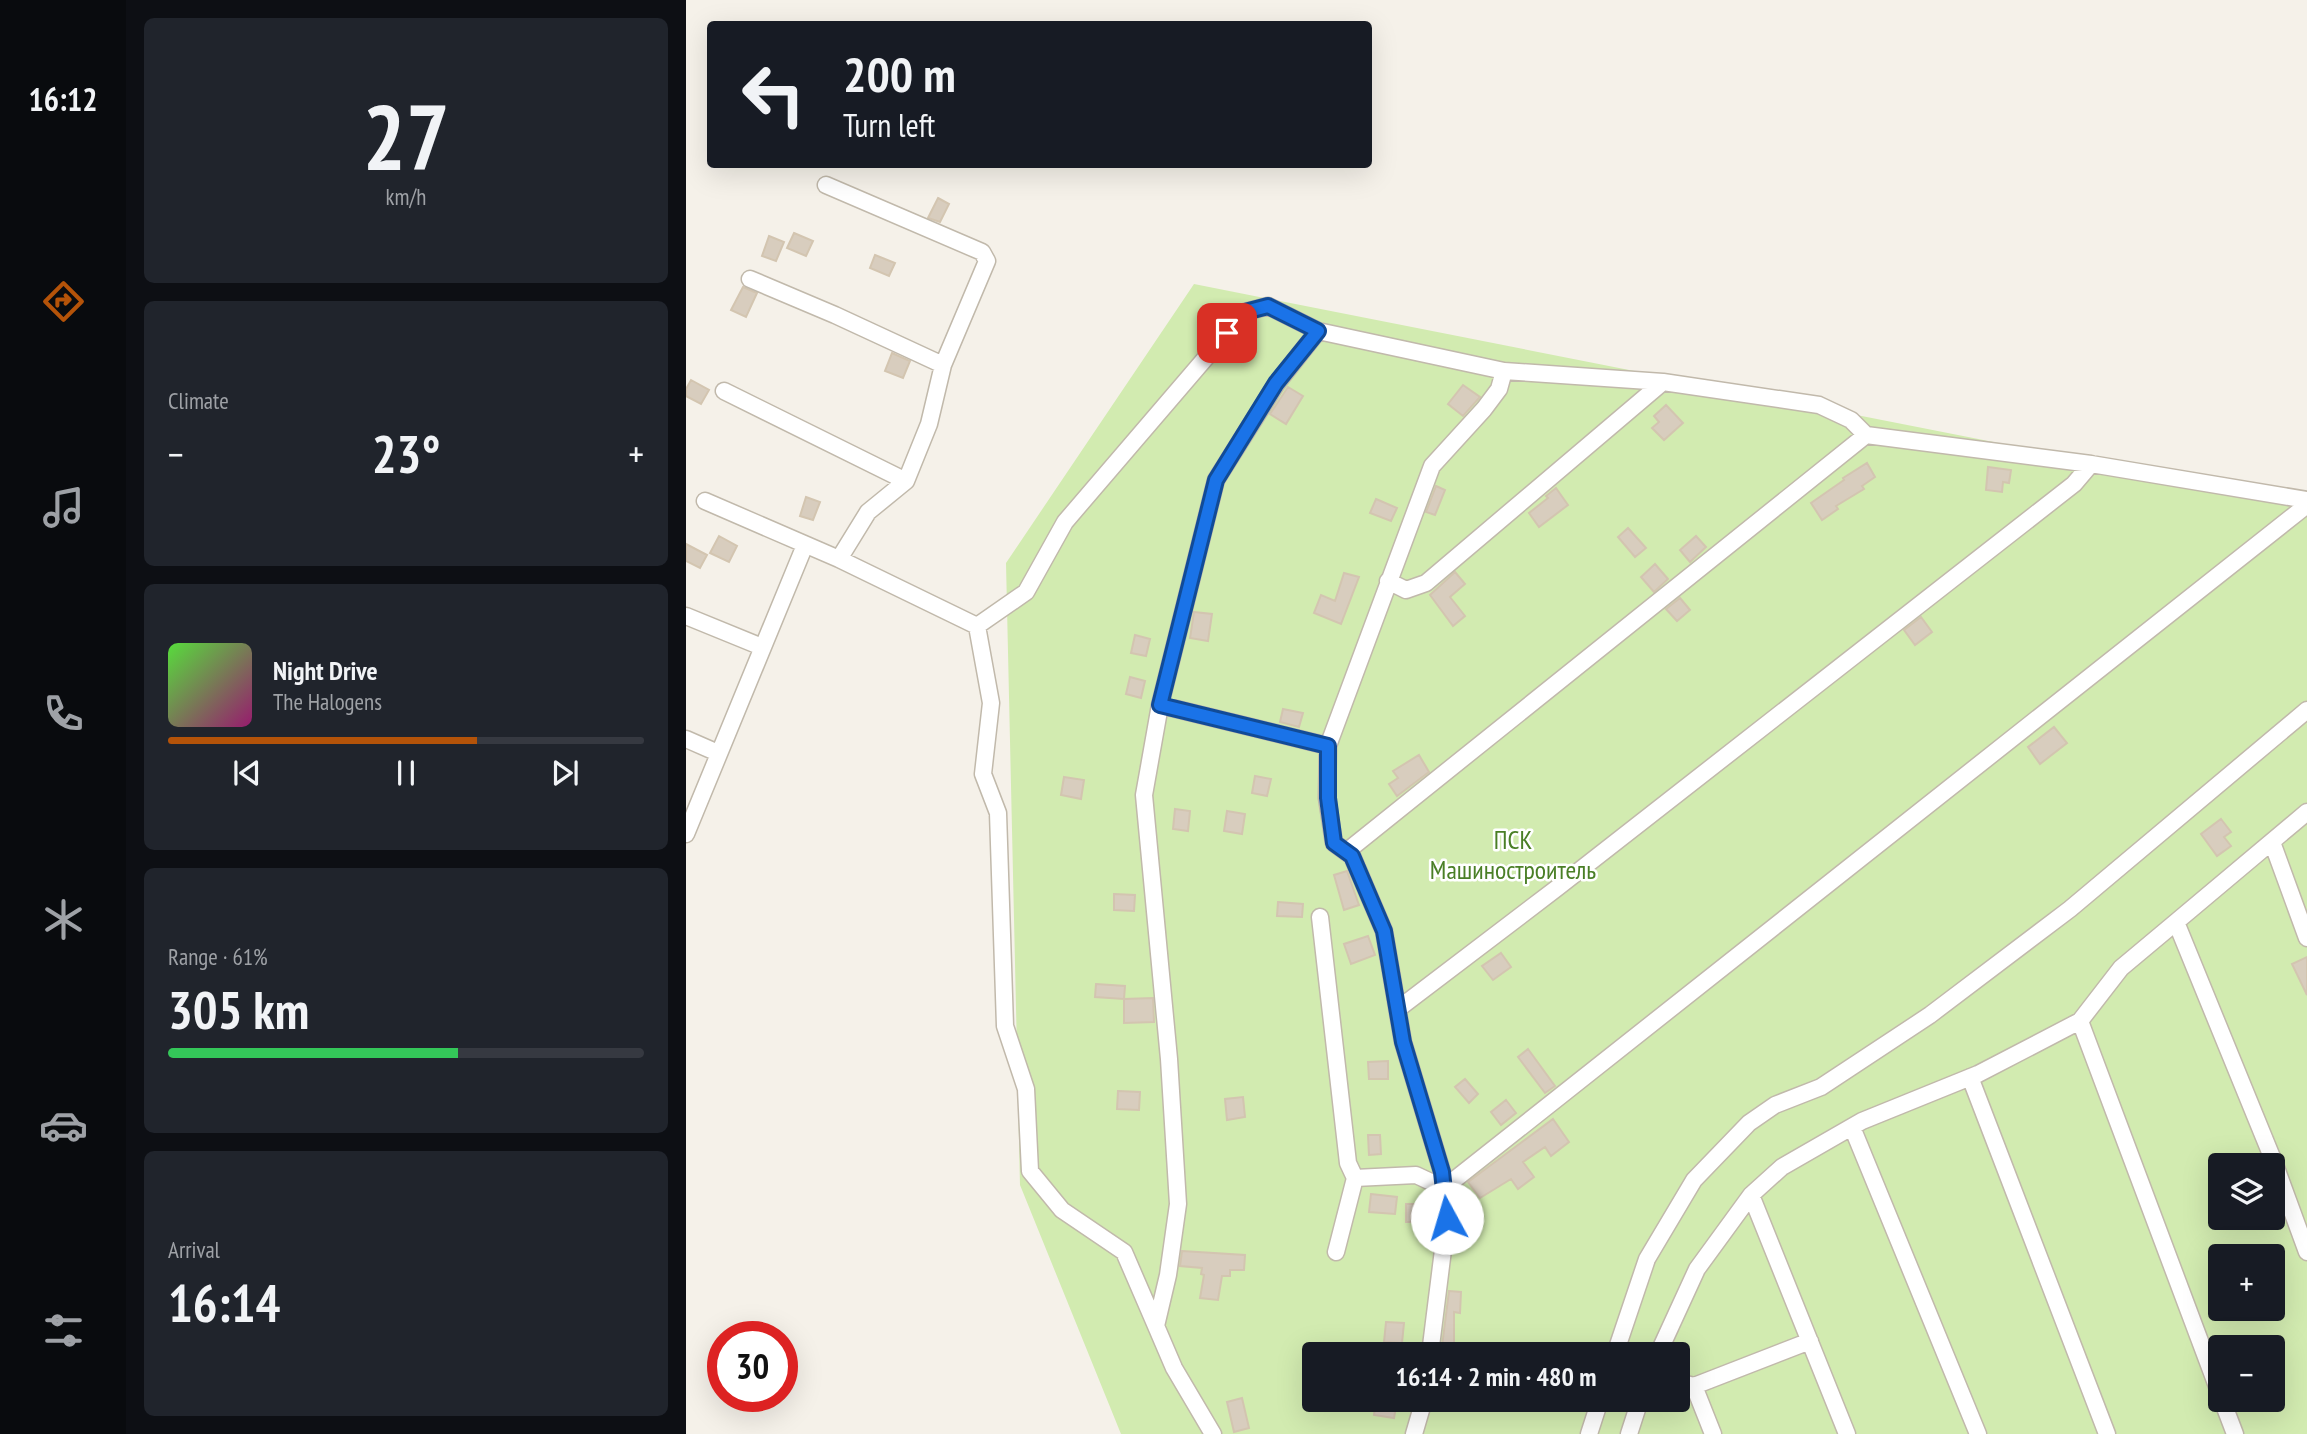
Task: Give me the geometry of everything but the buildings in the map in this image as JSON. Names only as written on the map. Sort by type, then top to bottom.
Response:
[{"type":"street","points":[[826,185],[982,252],[986,261],[943,365],[929,424],[906,481],[868,512],[839,559]]},
{"type":"street","points":[[750,279],[943,365]]},
{"type":"street","points":[[977,626],[1026,592],[1065,522],[1245,312],[1268,306],[1318,331],[1504,371],[1663,383],[1819,405],[1851,420],[1866,435],[2091,464],[2307,503]]},
{"type":"street","points":[[1156,1326],[1168,1275],[1178,1204],[1169,1059],[1144,795],[1160,705],[1216,480],[1276,383],[1318,331]]},
{"type":"street","points":[[1432,1342],[1447,1218],[1442,1172],[1403,1042],[1384,931],[1352,856],[1334,843],[1328,798],[1328,746],[1432,466],[1499,390],[1504,371]]},
{"type":"street","points":[[1388,581],[1406,590],[1426,583],[1663,383]]},
{"type":"street","points":[[724,391],[906,481]]},
{"type":"street","points":[[1346,852],[1866,435]]},
{"type":"street","points":[[1398,1009],[2074,484],[2091,464]]},
{"type":"street","points":[[705,501],[839,559],[977,626]]},
{"type":"street","points":[[1444,1188],[2307,503]]},
{"type":"street","points":[[686,834],[805,545]]},
{"type":"street","points":[[686,616],[762,647]]},
{"type":"street","points":[[977,626],[991,702],[983,774],[998,814],[1005,1026],[1026,1089],[1030,1171],[1062,1210],[1124,1252],[1174,1368],[1213,1434]]},
{"type":"street","points":[[1160,705],[1328,746]]},
{"type":"street","points":[[1619,1342],[1647,1259],[1694,1180],[1749,1123],[1775,1105],[1821,1087],[1930,1015],[2070,909],[2307,710]]},
{"type":"street","points":[[686,739],[718,753]]},
{"type":"street","points":[[1664,1342],[1697,1269],[1751,1195],[1782,1167],[1852,1126],[1970,1077],[2080,1021],[2121,968],[2307,812]]},
{"type":"street","points":[[2272,842],[2307,938]]},
{"type":"street","points":[[1320,917],[1349,1163],[1355,1178],[1336,1252]]},
{"type":"street","points":[[2176,922],[2274,1162],[2307,1252]]},
{"type":"street","points":[[2080,1021],[2208,1364]]},
{"type":"street","points":[[1970,1077],[2107,1434]]},
{"type":"street","points":[[1852,1126],[1978,1434]]},
{"type":"street","points":[[1355,1178],[1416,1175],[1444,1188]]},
{"type":"street","points":[[1751,1195],[1847,1434]]},
{"type":"street","points":[[1690,1383],[1810,1341]]},
{"type":"street","points":[[1690,1391],[1713,1434]]},
{"type":"street","points":[[1414,1434],[1420,1412]]},
{"type":"street","points":[[1589,1434],[1596,1412]]},
{"type":"street","points":[[1629,1434],[1636,1412]]},
{"type":"street","points":[[2226,1412],[2235,1434]]},
{"type":"green space","name":"ПСК Машиностроитель","points":[[1194,284],[2307,504],[2307,1434],[1121,1434],[1020,1185],[1006,563]]},
{"type":"route","points":[[1227,333],[1245,312],[1268,306],[1318,331],[1276,383],[1216,480],[1160,705],[1328,746],[1328,798],[1334,843],[1352,856],[1384,931],[1403,1042],[1442,1172],[1447,1218]]}]
